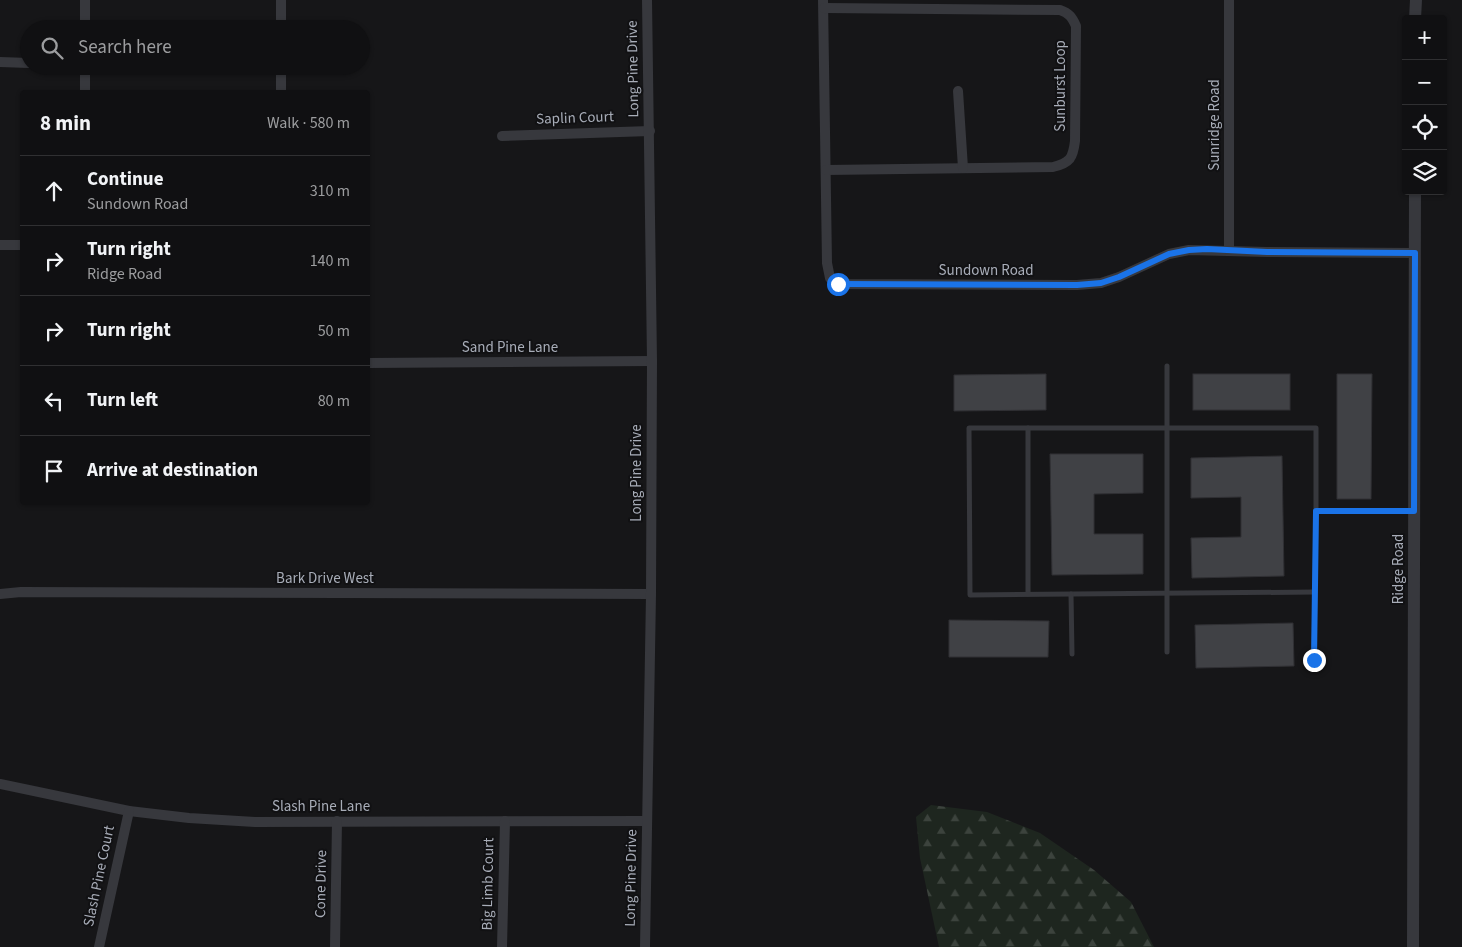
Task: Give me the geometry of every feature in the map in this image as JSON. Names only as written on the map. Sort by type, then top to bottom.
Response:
[{"type":"street","points":[[85,0],[85,20]]},
{"type":"street","points":[[281,0],[281,20]]},
{"type":"street","name":"Long Pine Drive","points":[[645,947],[652,361],[647,0]]},
{"type":"street","name":"Sunridge Road","points":[[1229,0],[1229,250]]},
{"type":"street","points":[[1416,0],[1416,15]]},
{"type":"street","name":"Sundown Road","points":[[824,4],[827,263],[830,278],[838,284],[1093,284],[1119,277],[1169,254],[1189,250],[1415,253]]},
{"type":"street","name":"Sunburst Loop","points":[[824,4],[1060,10],[1073,18],[1076,26],[1075,141],[1074,150],[1069,161],[1065,164],[1053,167],[826,170]]},
{"type":"street","points":[[0,62],[20,63]]},
{"type":"street","points":[[85,75],[85,90]]},
{"type":"street","points":[[281,75],[281,90]]},
{"type":"street","points":[[958,91],[964,168]]},
{"type":"street","name":"Saplin Court","points":[[502,136],[650,131]]},
{"type":"street","name":"Ridge Road","points":[[1413,947],[1415,195]]},
{"type":"street","points":[[0,245],[20,245]]},
{"type":"street","name":"Sand Pine Lane","points":[[370,362],[652,361]]},
{"type":"street","name":"Bark Drive West","points":[[0,594],[51,592],[650,594]]},
{"type":"street","name":"Slash Pine Lane","points":[[0,784],[128,811],[189,818],[255,822],[646,821]]},
{"type":"street","name":"Slash Pine Court","points":[[99,947],[128,811]]},
{"type":"street","name":"Cone Drive","points":[[335,947],[337,821]]},
{"type":"street","name":"Big Limb Court","points":[[502,947],[505,821]]},
{"type":"lane","points":[[1166,652],[1168,594],[1167,366]]},
{"type":"lane","points":[[1314,592],[970,594],[969,428],[1316,428],[1314,660]]},
{"type":"lane","points":[[1028,428],[1028,594]]},
{"type":"lane","points":[[1316,511],[1414,511]]},
{"type":"lane","points":[[1071,594],[1072,654]]},
{"type":"green space","points":[[931,805],[987,812],[1040,833],[1094,870],[1131,902],[1154,947],[939,947],[920,858],[916,817]]},
{"type":"building","points":[[1046,374],[1046,410],[954,411],[954,375]]},
{"type":"building","points":[[1193,374],[1290,374],[1290,410],[1193,410]]},
{"type":"building","points":[[1337,374],[1372,374],[1371,499],[1337,499]]},
{"type":"building","points":[[1050,454],[1143,454],[1143,493],[1094,494],[1094,534],[1143,534],[1143,574],[1052,575]]},
{"type":"building","points":[[1282,456],[1284,576],[1192,578],[1191,538],[1241,537],[1241,497],[1191,498],[1191,458]]},
{"type":"building","points":[[949,620],[1049,621],[1048,657],[949,657]]},
{"type":"building","points":[[1293,623],[1294,666],[1196,668],[1195,625]]},
{"type":"route","points":[[838,284],[1077,285],[1101,283],[1119,277],[1169,254],[1207,249],[1267,252],[1415,253],[1414,511],[1316,511],[1314,660]]}]
